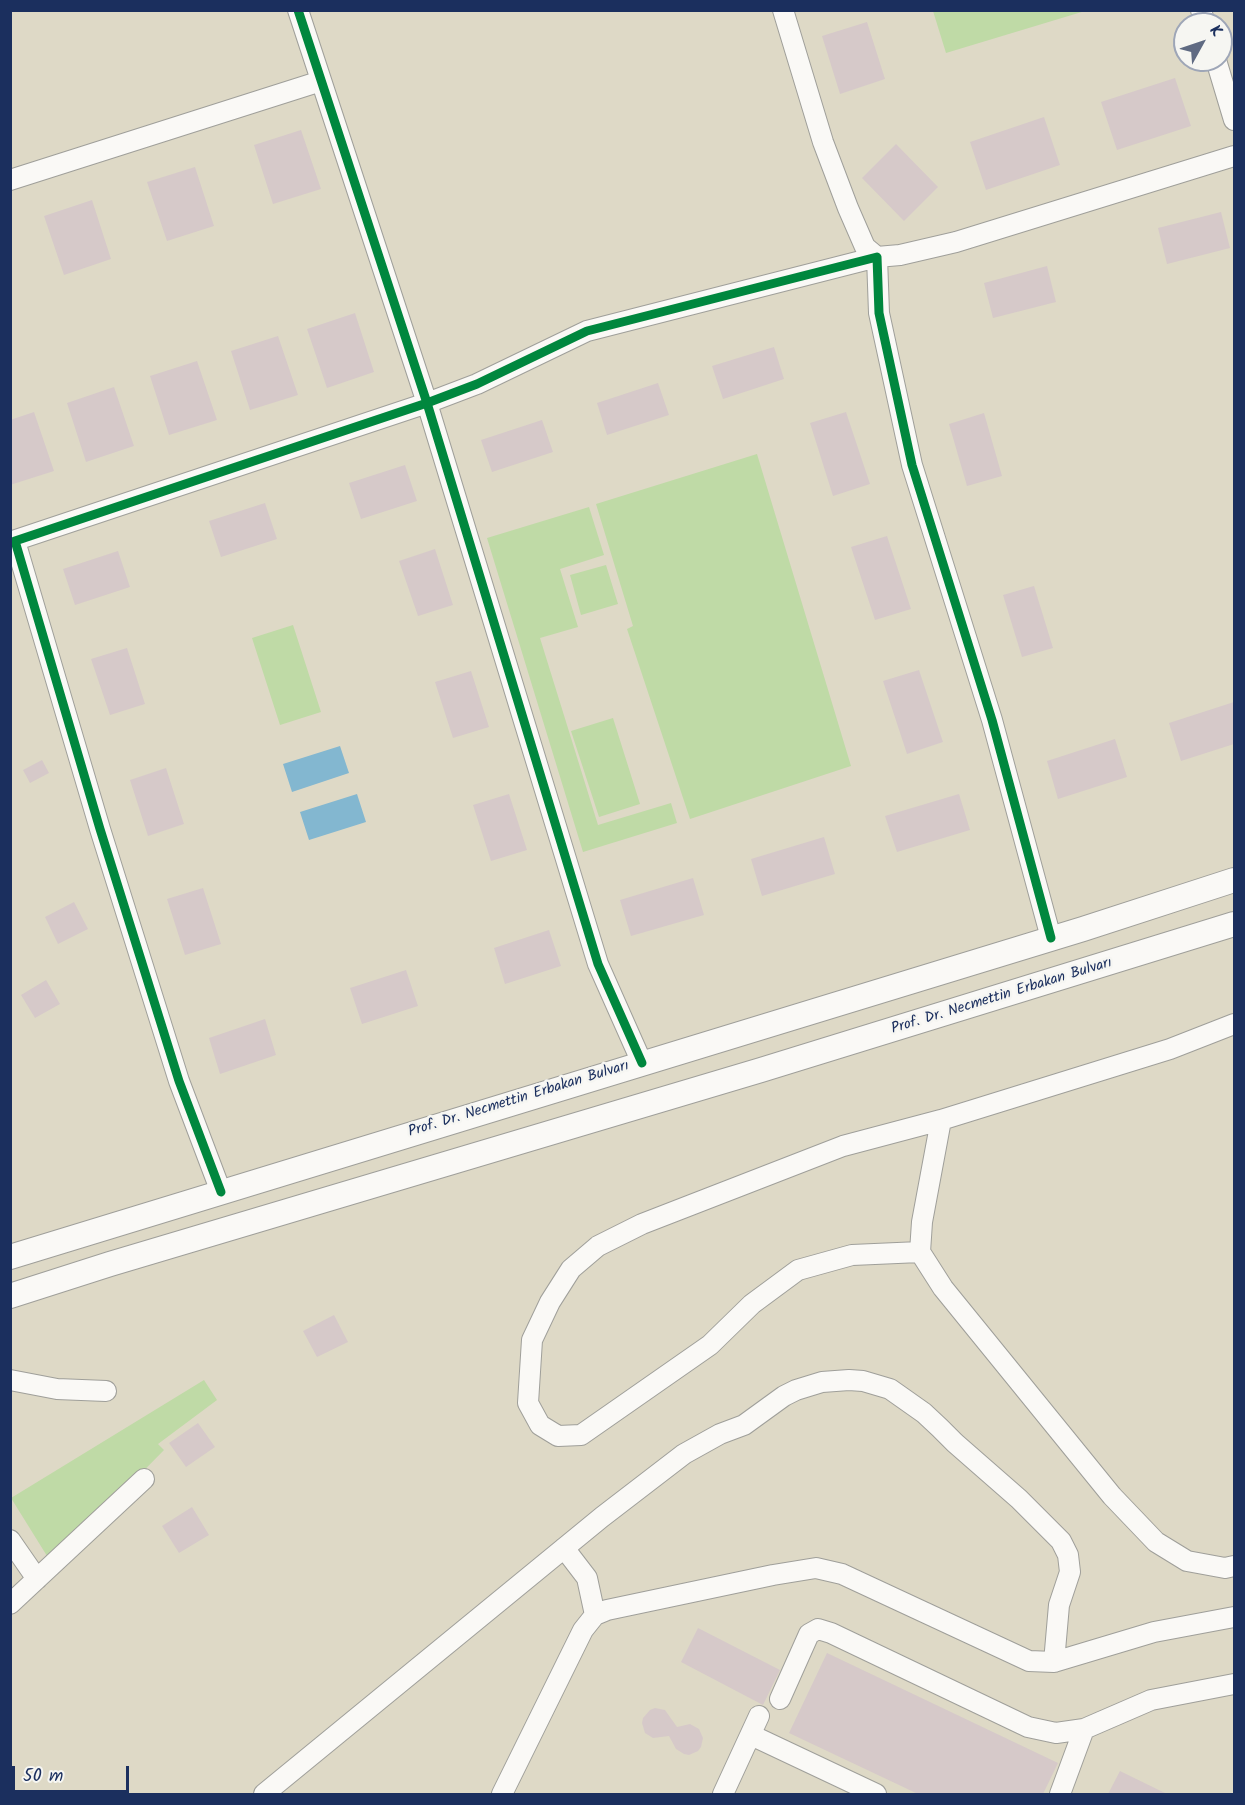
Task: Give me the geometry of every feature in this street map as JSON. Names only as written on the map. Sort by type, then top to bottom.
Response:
[{"type":"main road","name":"Prof. Dr. Necmettin Erbakan Bulvarı","points":[[10,1257],[1234,880]]},
{"type":"main road","name":"Prof. Dr. Necmettin Erbakan Bulvarı","points":[[10,1296],[121,1260],[796,1060],[1234,924]]},
{"type":"street","points":[[298,10],[427,403],[598,964],[642,1063]]},
{"type":"street","points":[[783,10],[823,142],[848,208],[865,247],[877,257],[879,313],[912,465],[992,720],[1051,938]]},
{"type":"street","points":[[1220,72],[1234,120]]},
{"type":"street","points":[[10,180],[321,81]]},
{"type":"street","points":[[221,1192],[179,1081],[13,542],[427,403],[477,384],[587,331],[877,257],[900,255],[956,242],[1234,156]]},
{"type":"street","points":[[920,1252],[852,1255],[798,1270],[752,1304],[711,1345],[581,1435],[558,1436],[540,1425],[528,1403],[532,1340],[550,1302],[571,1269],[598,1246],[642,1224],[843,1146],[941,1120],[1170,1049],[1234,1024]]},
{"type":"street","points":[[941,1120],[922,1222],[920,1252],[943,1288],[1112,1496],[1156,1542],[1187,1561],[1225,1568],[1234,1566]]},
{"type":"street","points":[[10,1380],[57,1389],[106,1391]]},
{"type":"street","points":[[264,1794],[564,1548],[684,1454],[705,1441],[752,1421],[784,1396],[822,1382],[849,1380],[890,1389],[924,1413],[1019,1499],[1061,1541],[1068,1555],[1070,1572],[1059,1605],[1054,1662]]},
{"type":"street","points":[[10,1604],[144,1479]]},
{"type":"street","points":[[10,1539],[37,1579]]},
{"type":"street","points":[[564,1548],[587,1578],[595,1615]]},
{"type":"street","points":[[502,1794],[583,1630],[595,1615],[607,1610],[816,1568],[842,1574],[1029,1661],[1054,1662],[1154,1632],[1234,1617]]},
{"type":"street","points":[[780,1699],[809,1634],[818,1629],[831,1633],[1028,1728],[1056,1733],[1084,1730],[1151,1700],[1234,1684]]},
{"type":"street","points":[[723,1794],[759,1716]]},
{"type":"street","points":[[1060,1794],[1084,1730]]},
{"type":"street","points":[[751,1735],[876,1794]]},
{"type":"green space","points":[[933,10],[1085,11],[946,53]]},
{"type":"green space","points":[[757,454],[851,766],[690,819],[627,629],[633,626],[596,504]]},
{"type":"green space","points":[[589,507],[604,555],[560,569],[578,627],[540,638],[598,825],[671,803],[677,823],[583,852],[487,538]]},
{"type":"green space","points":[[606,565],[618,604],[581,615],[570,575]]},
{"type":"green space","points":[[293,625],[321,712],[280,725],[252,638]]},
{"type":"green space","points":[[613,718],[640,804],[599,817],[571,731]]},
{"type":"green space","points":[[204,1380],[217,1400],[158,1444],[164,1450],[52,1564],[11,1498]]},
{"type":"water","points":[[340,746],[349,773],[292,792],[283,764]]},
{"type":"water","points":[[357,794],[366,822],[309,840],[300,812]]},
{"type":"building","points":[[867,22],[885,79],[840,94],[822,36]]},
{"type":"building","points":[[1175,78],[1191,126],[1117,150],[1101,102]]},
{"type":"building","points":[[1044,117],[1060,165],[986,190],[970,142]]},
{"type":"building","points":[[301,130],[321,189],[273,204],[254,145]]},
{"type":"building","points":[[896,144],[938,187],[904,221],[862,178]]},
{"type":"building","points":[[195,167],[214,226],[167,241],[147,182]]},
{"type":"building","points":[[92,200],[111,259],[64,275],[44,216]]},
{"type":"building","points":[[1221,212],[1230,248],[1167,264],[1158,228]]},
{"type":"building","points":[[1047,266],[1056,302],[993,318],[984,283]]},
{"type":"building","points":[[355,313],[374,372],[327,388],[307,329]]},
{"type":"building","points":[[278,336],[298,395],[250,410],[231,351]]},
{"type":"building","points":[[774,347],[784,379],[723,399],[712,366]]},
{"type":"building","points":[[197,361],[217,420],[169,435],[150,376]]},
{"type":"building","points":[[658,383],[669,415],[607,435],[597,403]]},
{"type":"building","points":[[114,387],[134,446],[86,462],[67,403]]},
{"type":"building","points":[[34,412],[54,471],[10,485],[10,420]]},
{"type":"building","points":[[846,412],[870,484],[833,496],[810,423]]},
{"type":"building","points":[[984,413],[1002,476],[967,486],[949,424]]},
{"type":"building","points":[[542,420],[553,452],[492,472],[481,440]]},
{"type":"building","points":[[405,465],[417,501],[361,519],[349,483]]},
{"type":"building","points":[[265,503],[277,539],[221,557],[209,521]]},
{"type":"building","points":[[887,536],[911,609],[875,620],[851,547]]},
{"type":"building","points":[[435,549],[453,605],[418,616],[399,561]]},
{"type":"building","points":[[118,551],[130,587],[75,605],[63,569]]},
{"type":"building","points":[[1034,586],[1053,648],[1022,657],[1003,595]]},
{"type":"building","points":[[127,648],[145,704],[110,715],[91,659]]},
{"type":"building","points":[[919,670],[943,742],[907,754],[883,681]]},
{"type":"building","points":[[471,671],[489,727],[453,738],[435,682]]},
{"type":"building","points":[[1234,702],[1234,744],[1181,761],[1169,723]]},
{"type":"building","points":[[1115,739],[1127,777],[1058,799],[1047,761]]},
{"type":"building","points":[[42,760],[49,773],[30,783],[23,770]]},
{"type":"building","points":[[166,768],[184,824],[148,836],[130,780]]},
{"type":"building","points":[[509,794],[527,850],[491,861],[473,805]]},
{"type":"building","points":[[959,794],[970,830],[897,852],[885,816]]},
{"type":"building","points":[[824,837],[835,874],[762,896],[751,859]]},
{"type":"building","points":[[693,878],[704,915],[631,936],[620,900]]},
{"type":"building","points":[[203,888],[221,944],[185,955],[167,899]]},
{"type":"building","points":[[74,902],[88,929],[58,944],[45,917]]},
{"type":"building","points":[[549,930],[561,966],[505,984],[494,948]]},
{"type":"building","points":[[406,970],[418,1006],[362,1024],[350,988]]},
{"type":"building","points":[[46,980],[60,1004],[35,1018],[21,995]]},
{"type":"building","points":[[265,1019],[276,1055],[220,1074],[209,1038]]},
{"type":"building","points":[[334,1315],[348,1342],[317,1357],[303,1331]]},
{"type":"building","points":[[198,1423],[215,1447],[186,1467],[169,1443]]},
{"type":"building","points":[[192,1507],[209,1535],[179,1553],[162,1526]]},
{"type":"building","points":[[698,1628],[780,1670],[763,1705],[681,1662]]},
{"type":"building","points":[[827,1653],[1058,1763],[1043,1794],[918,1794],[789,1733]]},
{"type":"building","points":[[655,1708],[665,1710],[677,1727],[690,1724],[699,1729],[703,1738],[698,1751],[689,1755],[684,1754],[676,1749],[669,1736],[653,1738],[645,1733],[643,1718]]},
{"type":"building","points":[[1120,1771],[1167,1794],[1108,1794]]},
{"type":"cycle path","points":[[298,10],[427,403],[598,964],[642,1063]]},
{"type":"cycle path","points":[[221,1192],[179,1081],[100,829],[15,541],[427,403],[477,384],[587,331],[877,257],[879,313],[912,465],[992,720],[1051,938]]}]
